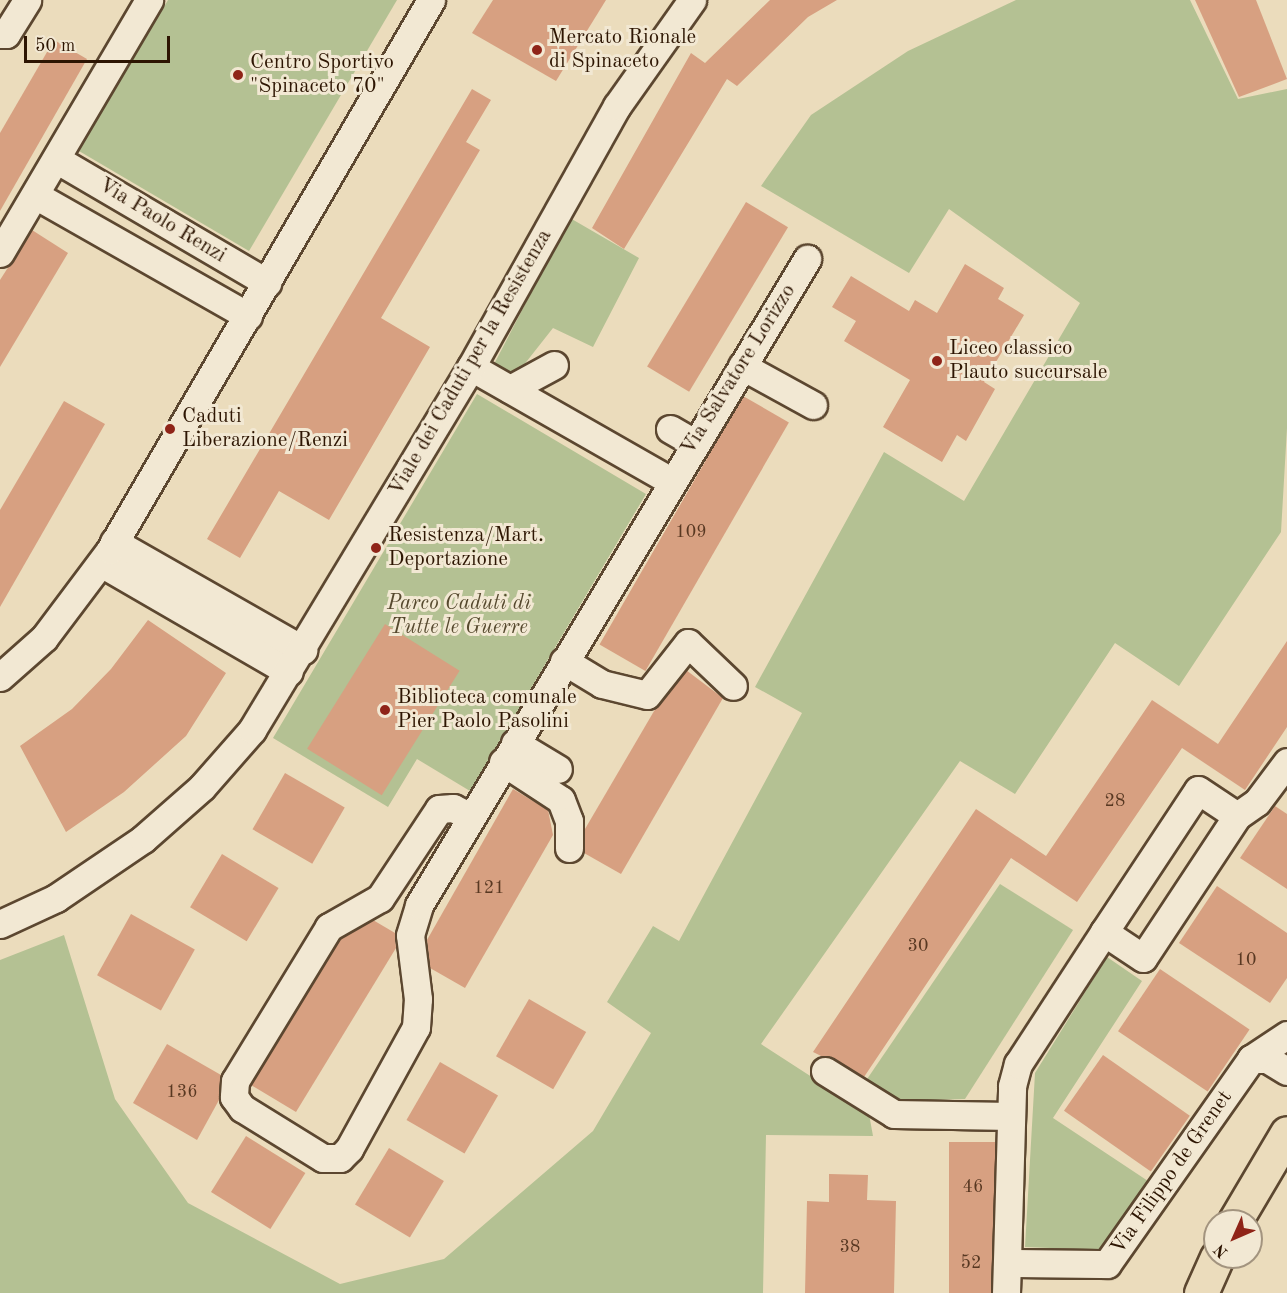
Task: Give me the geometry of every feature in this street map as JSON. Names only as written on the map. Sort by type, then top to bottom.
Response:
[{"type":"main road","points":[[1242,1209],[1287,1133]]},
{"type":"main road","points":[[1202,1293],[1212,1269]]},
{"type":"street","points":[[0,34],[6,34],[27,0]]},
{"type":"street","points":[[0,253],[149,0]]},
{"type":"street","points":[[0,677],[44,638],[108,553],[431,0]]},
{"type":"street","name":"Viale dei Caduti per la Resistenza","points":[[0,924],[75,886],[176,812],[240,746],[296,661],[471,367],[612,115],[692,0]]},
{"type":"street","name":"Via Paolo Renzi","points":[[56,159],[267,284]]},
{"type":"street","name":"Via Paolo Renzi","points":[[35,195],[248,316]]},
{"type":"street","name":"Via Salvatore Lorizzo","points":[[471,818],[453,808],[439,809],[380,898],[329,927],[235,1081],[234,1097],[242,1108],[326,1160],[340,1158],[349,1149],[411,1039],[418,1014],[410,928],[509,753],[807,259]]},
{"type":"street","points":[[510,389],[554,365]]},
{"type":"street","points":[[742,366],[813,405]]},
{"type":"street","points":[[471,367],[671,481]]},
{"type":"street","points":[[670,429],[694,443]]},
{"type":"street","points":[[108,553],[296,661]]},
{"type":"street","points":[[564,661],[602,684],[647,695],[688,643],[734,686]]},
{"type":"street","points":[[509,753],[558,769]]},
{"type":"street","points":[[509,753],[561,800],[569,821],[569,848]]},
{"type":"street","points":[[1104,932],[1143,958],[1237,816],[1257,802],[1287,762]]},
{"type":"street","points":[[1006,1293],[1011,1116],[1018,1064],[1198,790],[1237,816]]},
{"type":"street","name":"Via Filippo de Grenet","points":[[1007,1263],[1107,1264],[1251,1059],[1287,1035]]},
{"type":"street","points":[[1251,1059],[1267,1059],[1287,1071]]},
{"type":"street","points":[[825,1071],[894,1114],[1011,1116]]},
{"type":"green space","name":"Centro Sportivo \"Spinaceto 70\"","points":[[168,0],[397,0],[249,251],[79,151]]},
{"type":"green space","points":[[1016,0],[1190,0],[1238,99],[1287,89],[1287,428],[1281,532],[1179,686],[1115,643],[1015,794],[960,761],[761,1044],[869,1114],[873,1136],[766,1135],[763,1293],[0,1293],[0,960],[64,935],[115,1099],[188,1203],[340,1284],[444,1259],[593,1131],[651,1033],[607,1002],[653,926],[679,941],[802,713],[755,687],[884,452],[964,501],[1080,303],[949,209],[909,273],[761,186],[811,115],[908,51]]},
{"type":"green space","points":[[570,218],[639,258],[593,347],[553,328],[512,380],[492,368]]},
{"type":"green space","name":"Parco Caduti di Tutte le Guerre","points":[[477,394],[646,494],[470,791],[417,759],[388,807],[273,738]]},
{"type":"green space","points":[[1000,884],[1073,930],[965,1099],[895,1101],[863,1085]]},
{"type":"green space","points":[[1107,957],[1142,981],[1053,1118],[1148,1181],[1100,1250],[1025,1247],[1035,1073]]},
{"type":"building","name":"Mercato Rionale di Spinaceto","points":[[493,0],[606,0],[556,81],[472,33]]},
{"type":"building","points":[[770,0],[837,0],[808,17],[737,86],[727,79],[624,249],[592,228],[691,53],[705,63]]},
{"type":"building","points":[[1195,0],[1256,0],[1287,79],[1239,97]]},
{"type":"building","points":[[54,40],[87,59],[0,211],[0,133]]},
{"type":"building","points":[[472,89],[491,100],[466,142],[480,150],[381,318],[430,347],[329,520],[279,491],[240,558],[207,539]]},
{"type":"building","points":[[746,202],[788,227],[689,392],[647,367]]},
{"type":"building","points":[[32,230],[68,253],[0,367],[0,280]]},
{"type":"building","name":"Liceo classico Plauto succursale","points":[[965,264],[1004,288],[998,299],[1024,315],[984,382],[995,389],[966,441],[957,435],[942,462],[883,427],[910,380],[844,341],[856,321],[832,307],[851,276],[909,311],[915,300],[937,313]]},
{"type":"building","points":[[743,396],[789,423],[645,671],[600,645]]},
{"type":"building","points":[[64,401],[105,424],[0,607],[0,510]]},
{"type":"building","points":[[148,620],[226,673],[186,736],[124,792],[66,832],[20,746],[72,709],[111,669]]},
{"type":"building","name":"Biblioteca comunale Pier Paolo Pasolini","points":[[385,624],[460,671],[382,795],[307,749]]},
{"type":"building","points":[[1287,641],[1287,727],[1245,790],[1182,748],[1077,902],[1011,858],[864,1077],[813,1052],[976,809],[1046,856],[1152,700],[1218,744]]},
{"type":"building","points":[[686,670],[723,698],[621,874],[584,853],[585,829],[657,706]]},
{"type":"building","points":[[285,773],[345,808],[312,864],[252,829]]},
{"type":"building","points":[[513,789],[548,810],[553,835],[465,988],[430,968],[427,940]]},
{"type":"building","points":[[1275,806],[1287,814],[1287,889],[1240,858]]},
{"type":"building","points":[[222,854],[279,888],[247,941],[190,907]]},
{"type":"building","points":[[1217,886],[1287,933],[1287,978],[1270,1003],[1179,943]]},
{"type":"building","points":[[131,914],[195,949],[161,1011],[97,975]]},
{"type":"building","points":[[373,920],[395,933],[396,948],[296,1112],[251,1085],[340,939]]},
{"type":"building","points":[[1160,969],[1250,1029],[1208,1092],[1118,1031]]},
{"type":"building","points":[[529,999],[586,1032],[553,1089],[496,1056]]},
{"type":"building","points":[[167,1044],[221,1075],[219,1100],[197,1140],[133,1103]]},
{"type":"building","points":[[1103,1055],[1190,1116],[1151,1172],[1064,1111]]},
{"type":"building","points":[[440,1062],[498,1096],[465,1154],[407,1120]]},
{"type":"building","points":[[246,1136],[305,1173],[270,1229],[211,1192]]},
{"type":"building","points":[[949,1142],[995,1142],[995,1293],[949,1293]]},
{"type":"building","points":[[389,1148],[444,1181],[410,1238],[355,1205]]},
{"type":"building","points":[[829,1174],[868,1175],[867,1200],[896,1201],[894,1293],[805,1293],[807,1201],[829,1202]]},
{"type":"place","name":"Mercato Rionale di Spinaceto","points":[[537,50]]},
{"type":"place","name":"Centro Sportivo \"Spinaceto 70\"","points":[[238,75]]},
{"type":"place","name":"Liceo classico Plauto succursale","points":[[937,361]]},
{"type":"place","name":"Caduti Liberazione/Renzi","points":[[170,429]]},
{"type":"place","name":"Resistenza/Mart. Deportazione","points":[[376,548]]},
{"type":"place","name":"Biblioteca comunale Pier Paolo Pasolini","points":[[385,710]]}]
